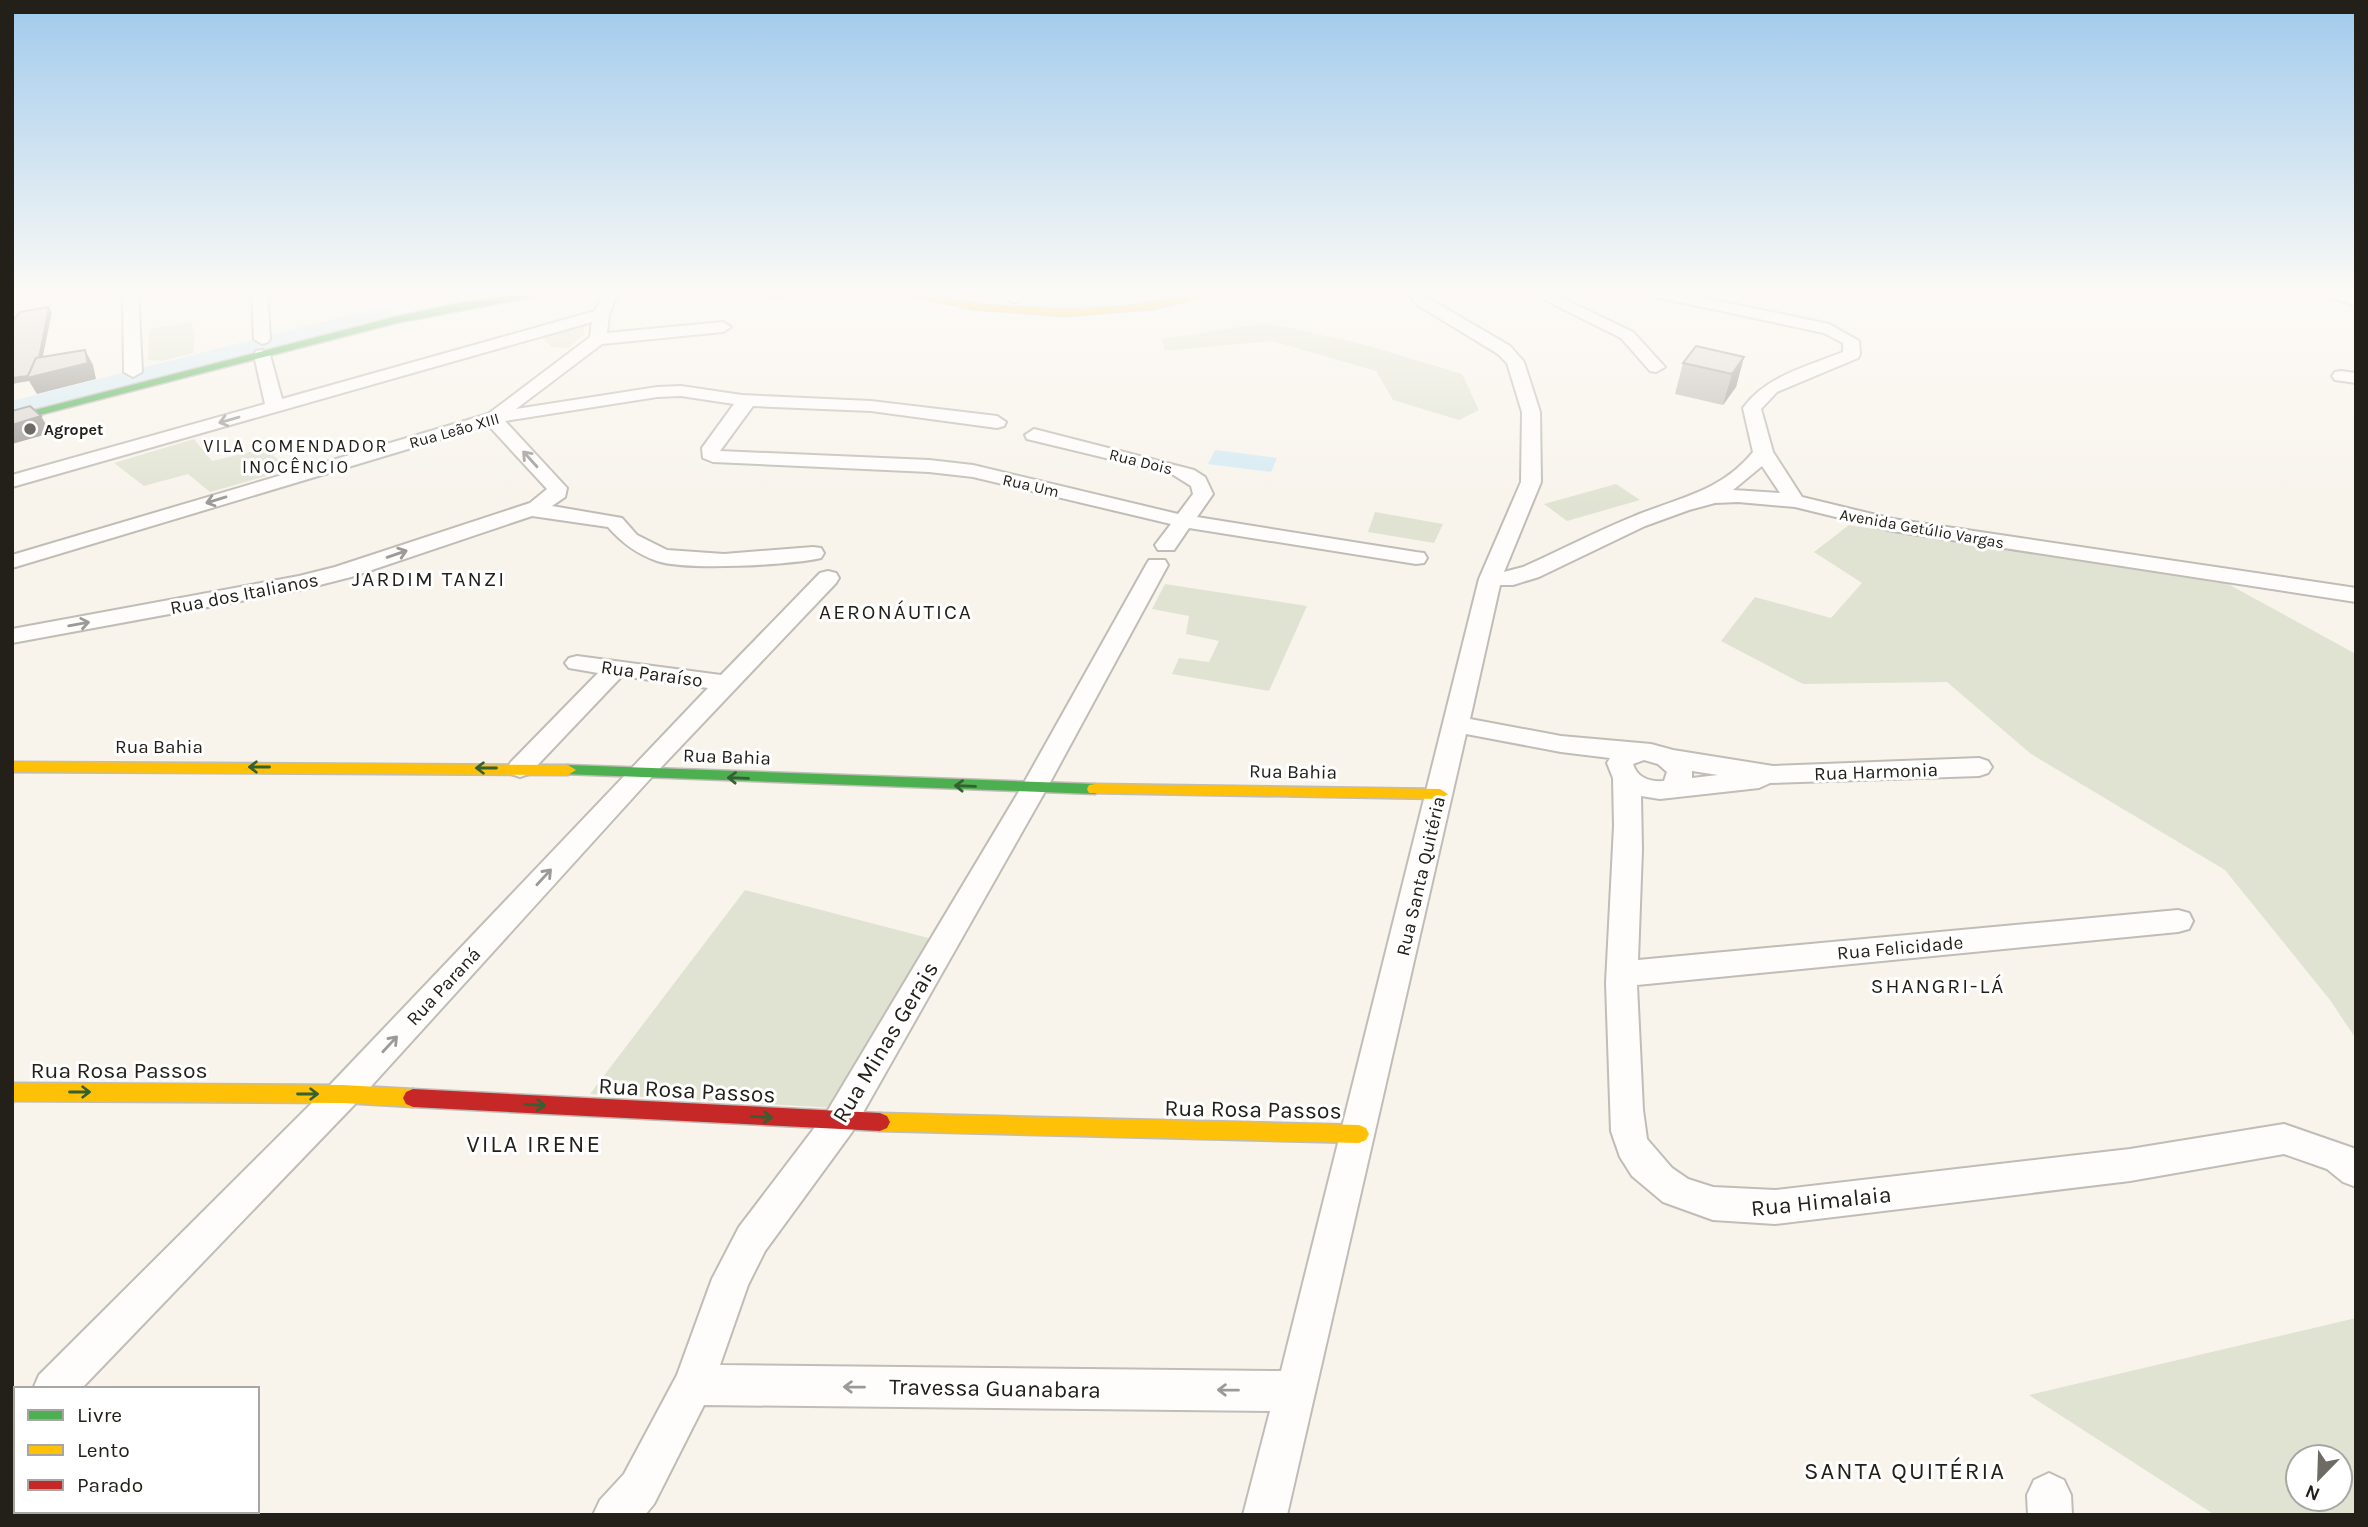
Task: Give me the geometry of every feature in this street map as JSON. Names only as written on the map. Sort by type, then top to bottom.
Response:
[{"type":"street","points":[[133,363],[133,372]]},
{"type":"street","points":[[12,403],[178,363]]},
{"type":"street","points":[[12,419],[206,363]]},
{"type":"street","points":[[266,363],[275,407]]},
{"type":"street","points":[[12,481],[428,363]]},
{"type":"street","points":[[492,418],[565,363]]},
{"type":"street","name":"Rua Santa Quitéria","points":[[1265,1515],[1359,1134],[1490,579],[1531,482],[1531,412],[1515,363]]},
{"type":"street","points":[[1653,363],[1657,367]]},
{"type":"street","points":[[1795,501],[1763,452],[1752,408],[1770,388],[1830,363]]},
{"type":"street","name":"Rua Leão XIII","points":[[12,562],[492,418],[664,392],[681,391],[742,400]]},
{"type":"street","points":[[742,400],[871,406],[997,422]]},
{"type":"street","name":"Rua Um","points":[[742,400],[744,406],[711,448],[710,454],[713,456],[929,466],[973,471],[1183,520],[1416,558]]},
{"type":"street","name":"Rua dos Italianos","points":[[12,636],[259,592],[321,578],[550,500],[558,493],[557,488],[492,418]]},
{"type":"street","name":"Rua Dois","points":[[1034,435],[1179,470],[1192,476],[1200,483],[1203,494],[1183,520]]},
{"type":"street","points":[[1490,579],[1513,578],[1531,572],[1651,518],[1700,501],[1735,482],[1751,469],[1763,452]]},
{"type":"street","points":[[1700,501],[1729,497],[1795,501]]},
{"type":"street","name":"Avenida Getúlio Vargas","points":[[1795,501],[1893,525],[2356,596]]},
{"type":"street","points":[[529,509],[615,522],[630,539],[663,556],[724,560],[813,553]]},
{"type":"street","name":"Rua Minas Gerais","points":[[615,1515],[639,1489],[693,1385],[731,1279],[752,1239],[840,1121],[1034,788],[1183,520]]},
{"type":"street","name":"Rua Paraná","points":[[55,1387],[343,1094],[640,774],[828,578]]},
{"type":"street","name":"Rua Paraíso","points":[[576,663],[727,683]]},
{"type":"street","points":[[520,768],[615,668]]},
{"type":"street","points":[[1456,724],[1561,744],[1626,766],[1638,786],[1662,789]]},
{"type":"street","name":"Rua Harmonia","points":[[1626,766],[1653,752],[1668,758],[1773,775]]},
{"type":"street","points":[[1629,813],[1662,789],[1679,782],[1680,772],[1668,758]]},
{"type":"street","name":"Rua Himalaia","points":[[1626,766],[1629,813],[1622,974],[1625,1093],[1630,1144],[1657,1179],[1692,1199],[1737,1209],[1775,1207],[2130,1165],[2284,1139],[2339,1157],[2356,1171]]},
{"type":"street","name":"Rua Bahia","points":[[12,767],[520,768],[1034,788],[1440,794]]},
{"type":"street","name":"Rua Harmonia","points":[[1662,789],[1715,786],[1773,775],[1979,767]]},
{"type":"street","name":"Rua Felicidade","points":[[1622,974],[2178,921]]},
{"type":"street","name":"Rua Rosa Passos","points":[[12,1092],[343,1094],[840,1121],[1359,1134]]},
{"type":"street","name":"Travessa Guanabara","points":[[693,1385],[1296,1391]]},
{"type":"green space","points":[[1349,363],[1426,363],[1462,374],[1479,410],[1459,420],[1393,400],[1376,371]]},
{"type":"green space","points":[[194,439],[212,461],[266,448],[288,470],[210,492],[188,474],[144,486],[114,463]]},
{"type":"green space","points":[[1616,484],[1640,500],[1567,521],[1544,504]]},
{"type":"green space","points":[[1375,512],[1443,524],[1434,543],[1368,532]]},
{"type":"green space","points":[[1849,525],[2228,584],[2356,654],[2356,1039],[2330,1000],[2225,870],[2031,754],[1947,682],[1803,684],[1721,641],[1755,597],[1831,618],[1862,583],[1814,552]]},
{"type":"green space","points":[[1165,584],[1307,606],[1269,691],[1172,674],[1179,658],[1209,662],[1219,641],[1186,634],[1189,616],[1152,609]]},
{"type":"green space","points":[[745,890],[936,940],[835,1108],[590,1094]]},
{"type":"green space","points":[[2356,1318],[2356,1515],[2215,1515],[2029,1395]]},
{"type":"water","points":[[1215,450],[1277,458],[1271,472],[1208,464]]},
{"type":"building","points":[[12,363],[34,363],[28,376],[12,378]]},
{"type":"building","points":[[34,363],[87,363],[27,378]]},
{"type":"building","points":[[1684,363],[1740,363],[1732,374]]},
{"type":"building","points":[[30,406],[41,416],[12,425],[12,411]]},
{"type":"waterway","points":[[12,409],[190,363]]},
{"type":"traffic: fast","points":[[12,419],[228,363]]},
{"type":"traffic: fast","points":[[568,770],[1095,789]]},
{"type":"traffic: slow","points":[[12,767],[568,770]]},
{"type":"traffic: slow","points":[[1095,789],[1440,794]]},
{"type":"traffic: slow","points":[[12,1092],[343,1094],[413,1098]]},
{"type":"traffic: slow","points":[[880,1122],[1359,1134]]},
{"type":"traffic: jam","points":[[413,1098],[880,1122]]},
{"type":"place","name":"Agropet","points":[[30,429]]},
{"type":"district","name":"VILA COMENDADOR INOCÊNCIO","points":[[296,456]]},
{"type":"district","name":"JARDIM TANZI","points":[[429,579]]},
{"type":"district","name":"AERONÁUTICA","points":[[896,612]]},
{"type":"district","name":"SHANGRI-LÁ","points":[[1938,986]]},
{"type":"district","name":"VILA IRENE","points":[[534,1144]]},
{"type":"district","name":"SANTA QUITÉRIA","points":[[1905,1471]]}]
